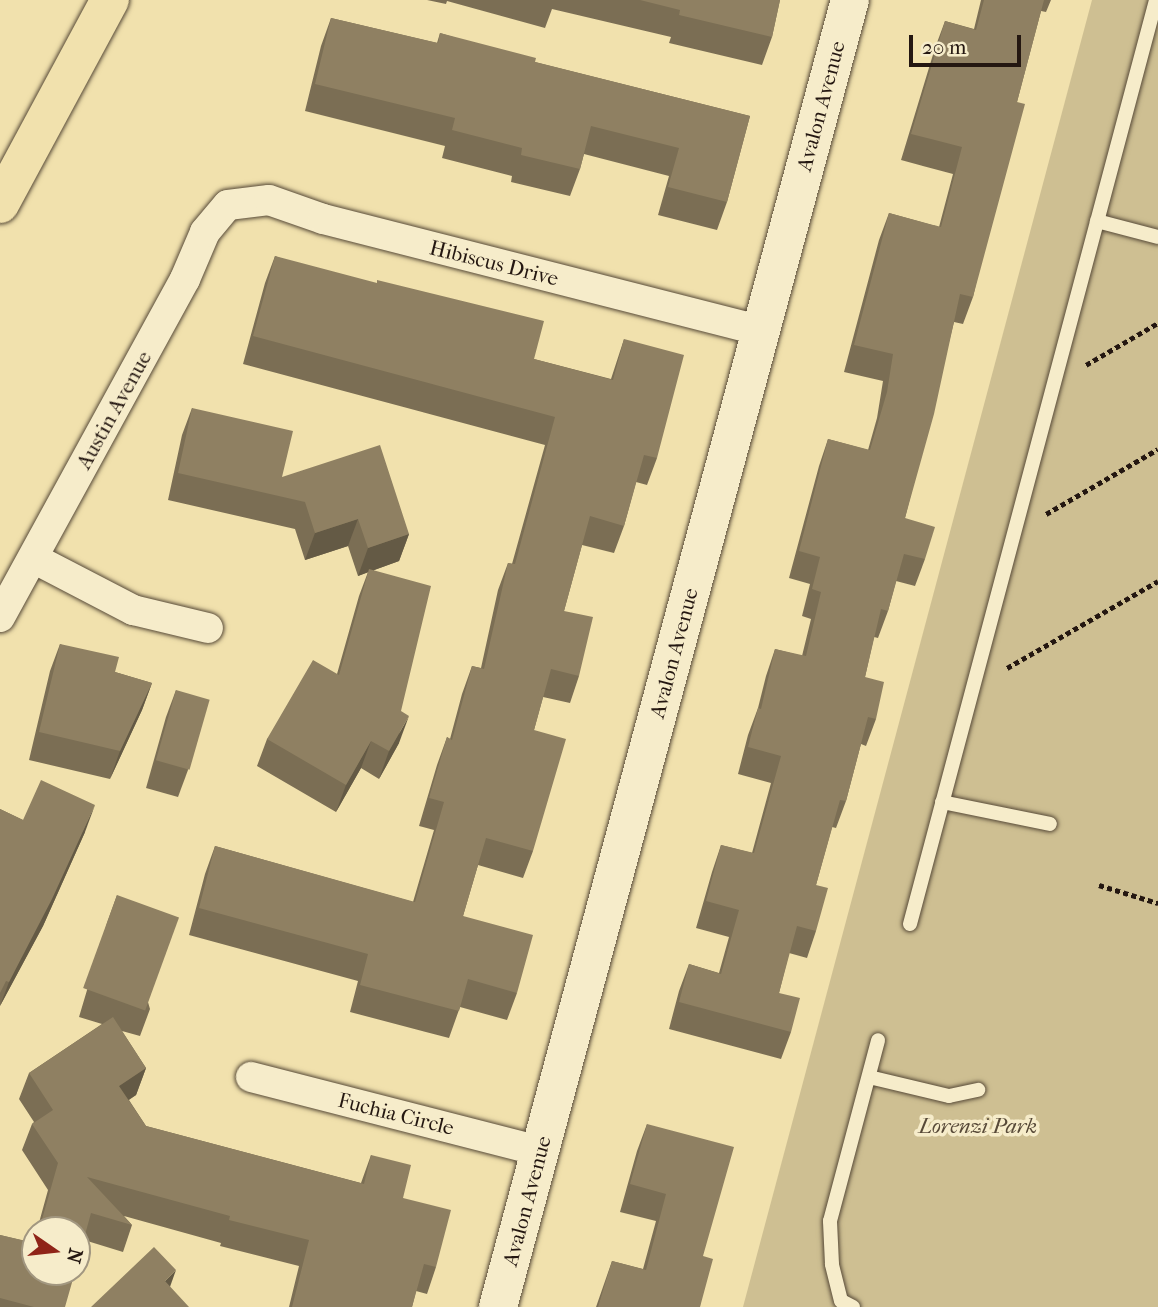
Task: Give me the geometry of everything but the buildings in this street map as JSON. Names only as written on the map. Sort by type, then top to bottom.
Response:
[{"type":"highway","points":[[0,204],[110,0]]},
{"type":"street","name":"Avalon Avenue","points":[[498,1307],[850,0]]},
{"type":"street","name":"Hibiscus Drive","points":[[228,205],[269,201],[323,219],[761,331]]},
{"type":"street","name":"Austin Avenue","points":[[0,617],[185,279],[205,232],[228,205]]},
{"type":"street","points":[[33,558],[133,610],[208,628]]},
{"type":"street","name":"Fuchia Circle","points":[[251,1077],[540,1151]]},
{"type":"lane","points":[[910,924],[1156,0]]},
{"type":"lane","points":[[1097,221],[1158,237]]},
{"type":"lane","points":[[942,802],[1050,824]]},
{"type":"lane","points":[[853,1307],[841,1301],[832,1264],[831,1221],[878,1040]]},
{"type":"lane","points":[[869,1077],[949,1096],[978,1090]]},
{"type":"path","points":[[1054,383],[1158,323]]},
{"type":"path","points":[[1014,532],[1158,449]]},
{"type":"path","points":[[972,688],[1158,581]]},
{"type":"path","points":[[1099,885],[1158,903]]},
{"type":"green space","name":"Lorenzi Park","points":[[1092,0],[1158,0],[1158,1307],[743,1307]]}]
